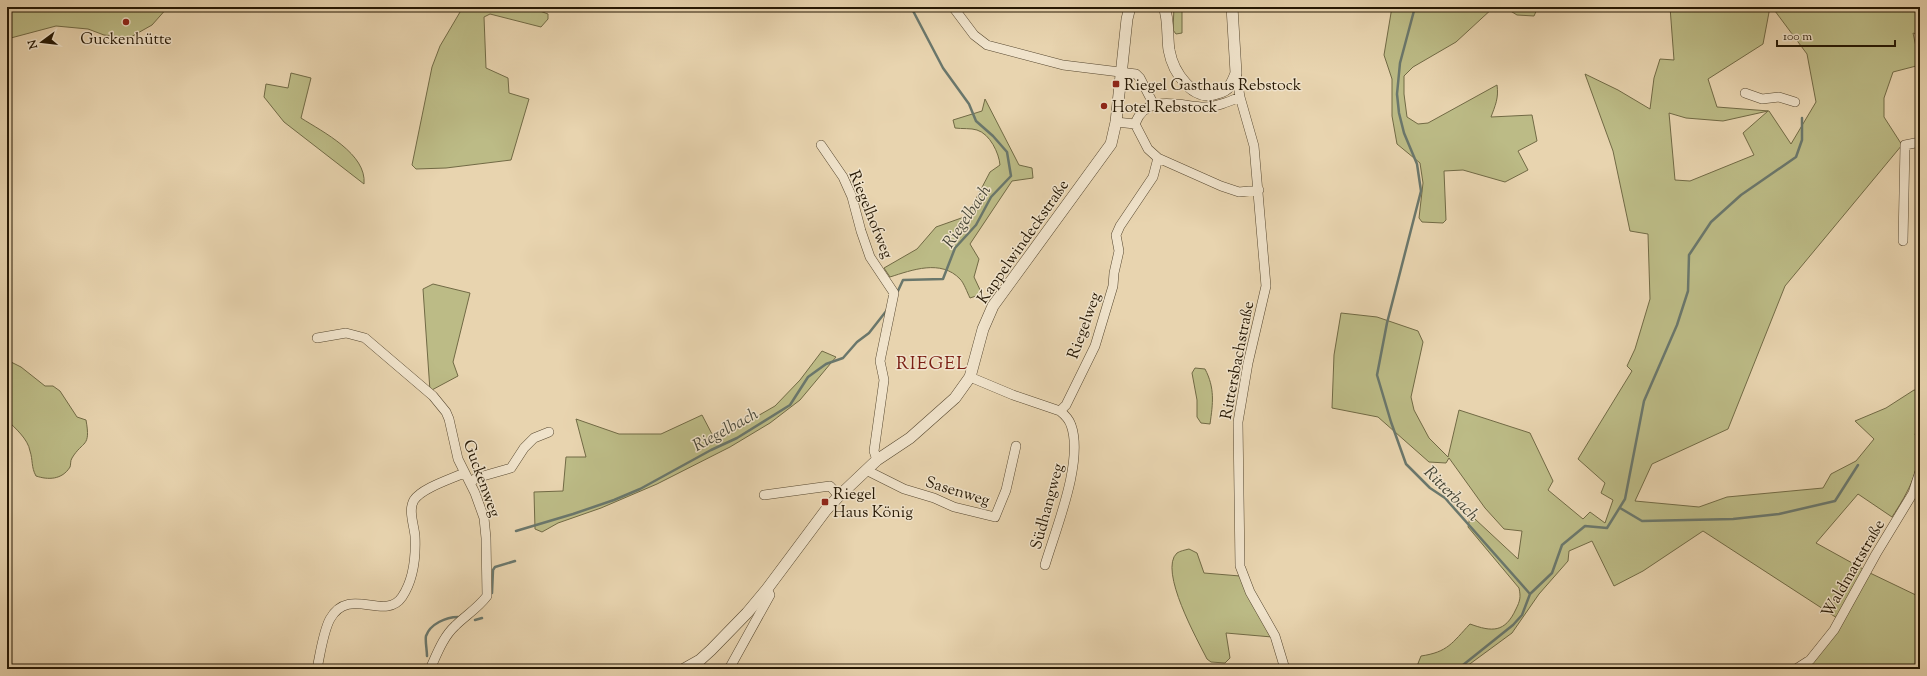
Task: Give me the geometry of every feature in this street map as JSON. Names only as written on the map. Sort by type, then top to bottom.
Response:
[{"type":"street","points":[[953,7],[974,35],[987,45],[1063,65],[1136,74],[1140,78],[1154,105]]},
{"type":"street","name":"Kappelwindeckstraße","points":[[684,669],[700,660],[711,650],[767,589],[826,510],[839,496],[877,460],[910,438],[956,398],[970,377],[983,329],[993,306],[1028,255],[1111,144],[1116,122],[1130,7]]},
{"type":"street","points":[[1164,7],[1170,56],[1187,85],[1201,95],[1218,94],[1227,89],[1232,83],[1236,74],[1232,7]]},
{"type":"street","name":"Rittersbachstraße","points":[[1236,74],[1240,97],[1254,146],[1259,190],[1262,253],[1266,286],[1246,371],[1238,422],[1238,547],[1240,566],[1250,592],[1275,636],[1285,669]]},
{"type":"street","points":[[1745,93],[1762,99],[1779,97],[1795,102]]},
{"type":"street","points":[[1135,124],[1142,112],[1154,105],[1170,102],[1204,107],[1225,104],[1240,97]]},
{"type":"street","points":[[1116,122],[1135,124]]},
{"type":"street","points":[[1135,124],[1148,149],[1158,158],[1221,186],[1239,192],[1259,190]]},
{"type":"street","points":[[1903,241],[1905,145],[1920,142]]},
{"type":"street","name":"Riegelhofweg","points":[[821,145],[843,177],[852,197],[870,257],[894,293],[880,361],[884,380],[874,450],[877,460]]},
{"type":"street","name":"Riegelweg","points":[[1060,411],[1066,405],[1095,346],[1113,286],[1118,251],[1116,235],[1153,177],[1158,158]]},
{"type":"street","name":"Guckenweg","points":[[317,338],[346,333],[359,336],[433,396],[450,419],[458,459],[470,483],[484,518],[486,538],[486,596],[472,612],[454,626],[446,636],[430,669]]},
{"type":"street","points":[[970,377],[1020,398],[1060,411]]},
{"type":"street","name":"Südhangweg","points":[[1045,565],[1074,464],[1074,435],[1067,418],[1060,411]]},
{"type":"street","points":[[470,483],[476,478],[511,468],[524,448],[534,438],[549,432]]},
{"type":"street","name":"Sasenweg","points":[[866,470],[904,489],[934,498],[954,507],[995,517],[1006,490],[1016,446]]},
{"type":"street","name":"Waldmattstraße","points":[[1796,669],[1810,660],[1834,630],[1876,554],[1913,493],[1920,471]]},
{"type":"street","points":[[317,669],[329,621],[339,609],[348,603],[386,607],[396,604],[402,597],[412,578],[414,569],[415,537],[411,510],[414,500],[437,485],[464,473]]},
{"type":"street","points":[[764,495],[830,486],[839,496]]},
{"type":"street","points":[[729,669],[764,609],[770,596],[767,589]]},
{"type":"shaded area","points":[[7,7],[168,7],[152,25],[129,38],[104,35],[88,29],[56,26],[7,39]]},
{"type":"shaded area","points":[[463,7],[529,7],[548,14],[548,19],[541,27],[490,14],[484,17],[486,68],[508,78],[509,93],[529,99],[511,160],[446,168],[416,169],[412,165],[432,67],[440,46]]},
{"type":"shaded area","points":[[1174,7],[1182,7],[1182,33],[1176,34],[1173,30]]},
{"type":"shaded area","points":[[1392,7],[1494,7],[1456,42],[1413,67],[1404,76],[1404,94],[1407,117],[1418,124],[1428,123],[1497,85],[1497,98],[1491,117],[1532,115],[1537,141],[1518,151],[1528,170],[1505,182],[1463,170],[1444,171],[1446,220],[1443,223],[1422,222],[1419,218],[1423,183],[1420,163],[1397,144],[1392,116],[1392,79],[1384,55]]},
{"type":"shaded area","points":[[1504,7],[1538,7],[1534,16],[1517,15]]},
{"type":"shaded area","points":[[1670,7],[1770,7],[1763,44],[1708,79],[1717,107],[1769,111],[1791,144],[1816,102],[1807,54],[1772,7],[1920,7],[1920,36],[1913,33],[1920,65],[1893,72],[1884,98],[1884,117],[1902,145],[1785,286],[1728,429],[1652,464],[1635,501],[1699,507],[1727,497],[1823,488],[1831,474],[1856,461],[1874,439],[1855,421],[1886,408],[1914,390],[1920,390],[1920,428],[1915,434],[1919,455],[1914,477],[1904,498],[1892,517],[1858,494],[1816,543],[1863,569],[1837,618],[1703,531],[1643,571],[1614,586],[1592,541],[1569,551],[1568,561],[1539,594],[1512,633],[1463,669],[1418,669],[1417,666],[1421,656],[1438,652],[1449,646],[1470,624],[1491,629],[1507,623],[1512,617],[1518,604],[1520,596],[1519,588],[1468,527],[1470,517],[1475,519],[1518,559],[1522,531],[1504,529],[1485,508],[1449,458],[1446,463],[1429,462],[1378,417],[1332,408],[1334,355],[1341,313],[1377,317],[1418,331],[1423,342],[1411,397],[1414,410],[1429,438],[1448,457],[1459,410],[1530,433],[1553,481],[1548,490],[1583,519],[1590,512],[1605,523],[1613,500],[1601,493],[1605,483],[1578,459],[1632,371],[1627,366],[1635,349],[1650,299],[1648,234],[1630,231],[1613,151],[1585,74],[1618,90],[1650,109],[1654,78],[1660,59],[1674,60]],"holes":[[[1768,111],[1743,133],[1754,155],[1690,181],[1675,180],[1669,113],[1686,118],[1723,121]]]},
{"type":"shaded area","points":[[291,73],[311,78],[301,118],[331,137],[351,154],[359,163],[363,173],[364,184],[284,122],[264,97],[266,84],[288,88]]},
{"type":"shaded area","points":[[985,99],[1019,165],[1032,168],[1033,178],[1012,181],[970,244],[979,259],[974,277],[982,294],[970,298],[960,279],[944,269],[917,269],[890,277],[884,268],[917,249],[936,227],[967,216],[990,172],[1000,165],[996,150],[986,135],[975,129],[955,128],[953,120],[982,111]]},
{"type":"shaded area","points":[[433,284],[470,293],[453,362],[458,376],[430,391],[423,289]]},
{"type":"shaded area","points":[[822,351],[836,357],[800,400],[770,423],[730,447],[657,484],[601,508],[558,523],[542,532],[535,529],[534,492],[563,491],[566,457],[586,457],[576,419],[619,434],[661,434],[702,415],[713,436],[721,437],[775,406],[800,380]]},
{"type":"shaded area","points":[[7,360],[21,367],[45,386],[53,386],[60,391],[77,417],[86,420],[87,440],[72,458],[70,467],[67,471],[59,477],[45,478],[36,476],[33,470],[31,454],[27,442],[7,420]]},
{"type":"shaded area","points":[[1195,368],[1205,369],[1212,389],[1210,424],[1201,423],[1197,417],[1197,400],[1192,373]]},
{"type":"shaded area","points":[[1189,549],[1197,553],[1204,573],[1240,576],[1272,637],[1226,633],[1230,658],[1225,663],[1211,662],[1207,659],[1182,606],[1172,574],[1172,562],[1177,553]]},
{"type":"shaded area","points":[[1870,573],[1920,597],[1920,669],[1800,669],[1810,660]]},
{"type":"waterway","name":"Riegelbach","points":[[897,293],[903,280],[943,279],[955,248],[976,225],[991,197],[1011,176],[1007,152],[993,136],[976,121],[969,104],[943,68],[911,7]]},
{"type":"waterway","name":"Ritterbach","points":[[1415,7],[1400,63],[1397,94],[1399,113],[1404,133],[1417,164],[1421,191],[1387,323],[1377,375],[1391,422],[1406,464],[1430,488],[1445,498],[1530,594],[1522,615],[1513,625],[1458,669]]},
{"type":"waterway","points":[[1530,594],[1552,573],[1562,545],[1585,526],[1607,528],[1625,499],[1644,401],[1677,325],[1688,291],[1689,255],[1711,222],[1741,195],[1796,157],[1802,140],[1802,118]]},
{"type":"waterway","name":"Riegelbach","points":[[516,531],[614,500],[640,489],[711,450],[737,438],[790,405],[808,377],[826,364],[843,358],[857,342],[869,333],[887,310]]},
{"type":"waterway","points":[[1620,508],[1642,521],[1733,519],[1779,514],[1835,501],[1858,465]]},
{"type":"waterway","points":[[492,593],[493,570],[495,567],[515,561]]},
{"type":"waterway","points":[[427,656],[426,636],[431,628],[448,618],[458,617]]},
{"type":"waterway","points":[[475,620],[482,618]]},
{"type":"waterway","points":[[423,669],[425,665]]},
{"type":"place","name":"Guckenhütte","points":[[126,22]]},
{"type":"place","name":"Riegel Gasthaus Rebstock","points":[[1116,84]]},
{"type":"place","name":"Hotel Rebstock","points":[[1104,106]]},
{"type":"place","name":"Riegel Haus König","points":[[825,502]]},
{"type":"district","name":"RIEGEL","points":[[932,363]]}]
